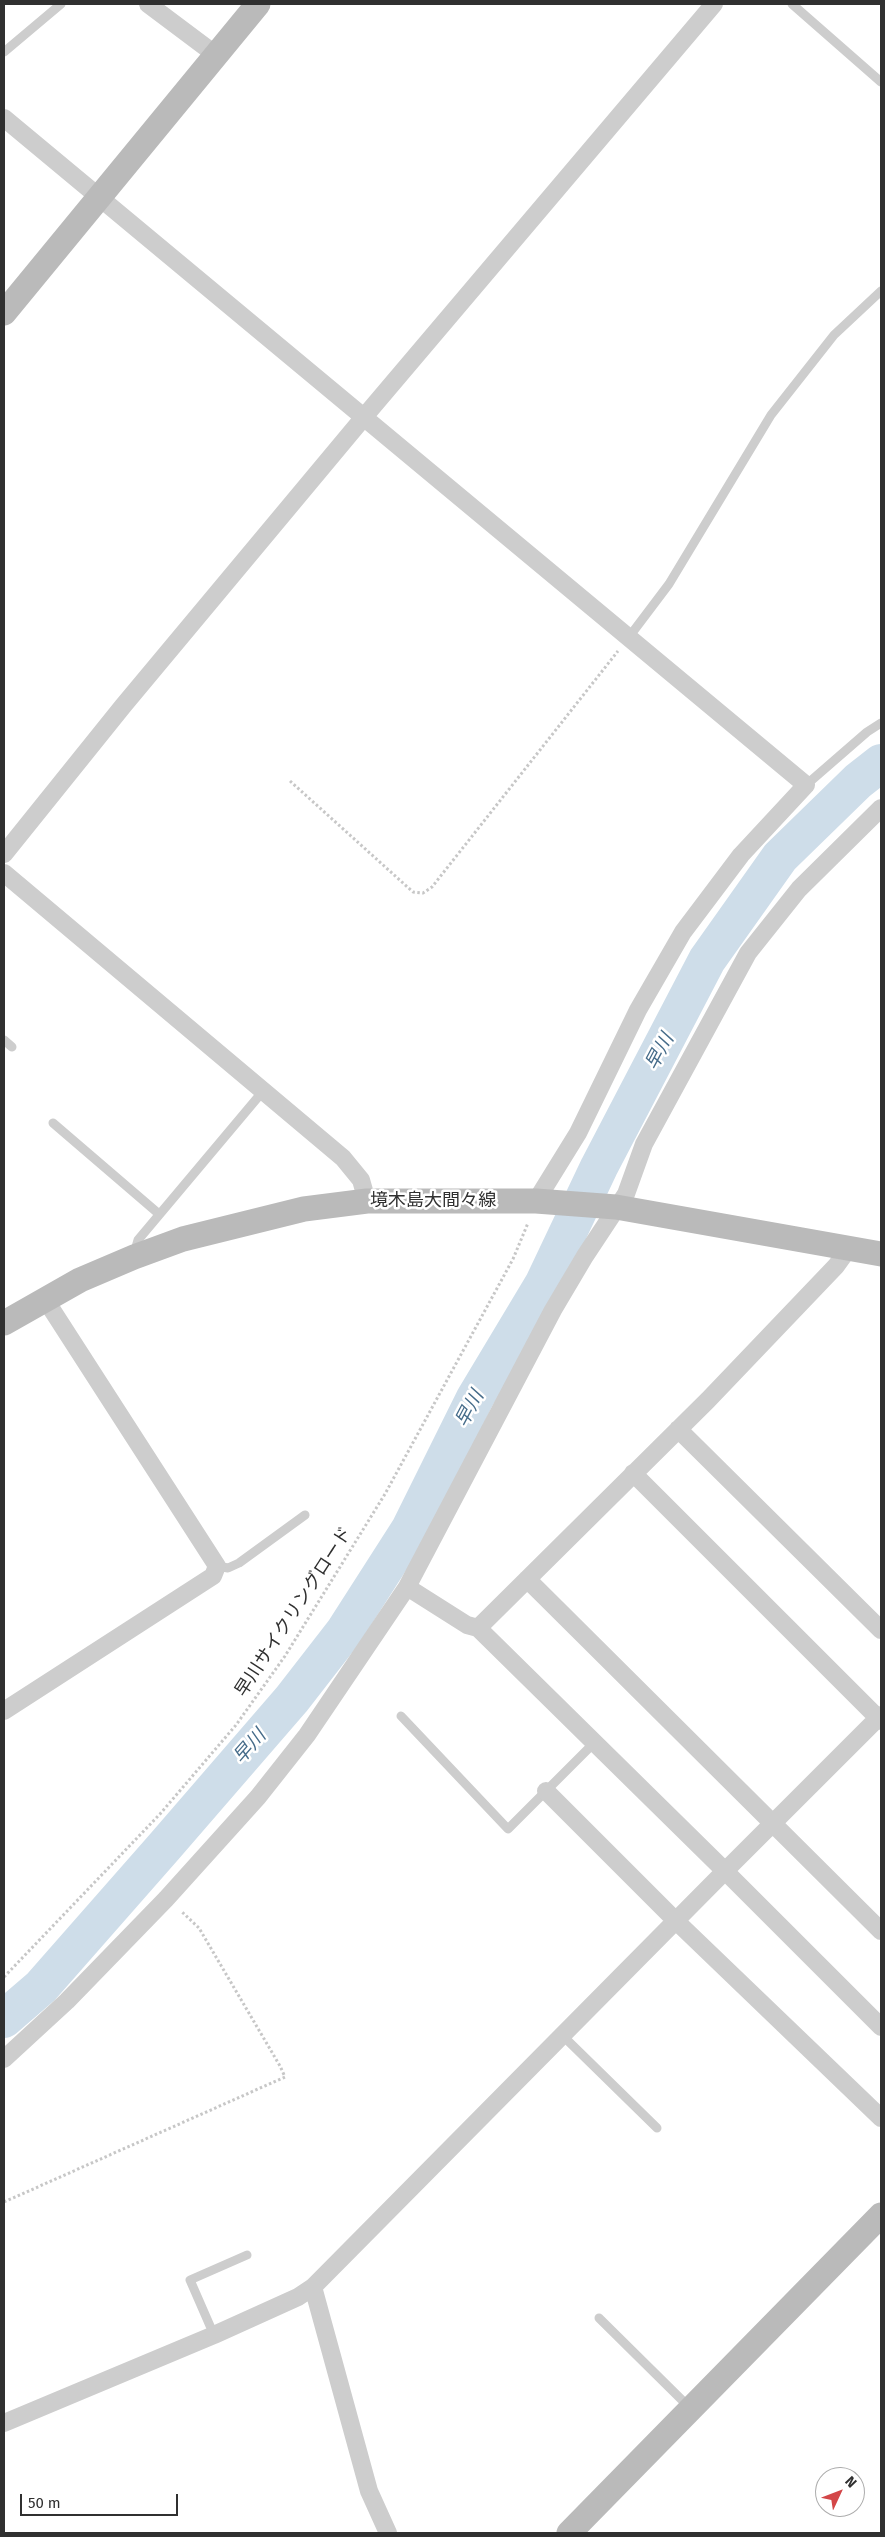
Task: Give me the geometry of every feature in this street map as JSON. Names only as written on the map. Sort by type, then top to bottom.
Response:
[{"type":"main road","points":[[4,313],[258,4]]},
{"type":"main road","name":"境木島大間々線","points":[[4,1323],[80,1280],[183,1239],[304,1209],[368,1201],[611,1207],[881,1254]]},
{"type":"main road","points":[[569,2533],[881,2215]]},
{"type":"street","points":[[148,4],[216,55]]},
{"type":"street","points":[[4,854],[123,706],[364,417],[714,4]]},
{"type":"street","points":[[4,118],[806,785],[741,855],[683,932],[638,1010],[578,1133],[537,1206]]},
{"type":"street","points":[[4,2059],[67,2001],[166,1899],[258,1797],[307,1735],[407,1587],[553,1310],[611,1207],[626,1194],[644,1144],[748,954],[799,889],[881,808]]},
{"type":"street","points":[[4,873],[343,1158],[360,1180],[368,1201]]},
{"type":"street","points":[[478,1628],[678,1430],[836,1266],[849,1248]]},
{"type":"street","points":[[4,1711],[213,1576],[216,1566],[45,1299]]},
{"type":"street","points":[[678,1430],[881,1630]]},
{"type":"street","points":[[4,2423],[214,2335],[298,2297],[313,2288],[772,1823],[880,1718],[633,1473]]},
{"type":"street","points":[[527,1579],[881,1932]]},
{"type":"street","points":[[407,1587],[467,1625],[478,1628],[881,2027]]},
{"type":"street","points":[[546,1791],[676,1921],[881,2118]]},
{"type":"street","points":[[313,2288],[370,2492],[388,2533]]},
{"type":"lane","points":[[4,52],[61,4]]},
{"type":"lane","points":[[792,4],[881,82]]},
{"type":"lane","points":[[629,637],[668,584],[771,415],[834,335],[881,291]]},
{"type":"lane","points":[[806,785],[881,723]]},
{"type":"lane","points":[[4,1040],[12,1046]]},
{"type":"lane","points":[[134,1257],[138,1240],[264,1090]]},
{"type":"lane","points":[[53,1123],[159,1214]]},
{"type":"lane","points":[[216,1566],[228,1568],[240,1564],[305,1515]]},
{"type":"lane","points":[[401,1716],[508,1829],[595,1742]]},
{"type":"lane","points":[[562,2035],[657,2128]]},
{"type":"lane","points":[[214,2335],[190,2280],[247,2255]]},
{"type":"lane","points":[[599,2318],[691,2409]]},
{"type":"path","points":[[290,781],[413,892],[423,893],[432,887],[629,637]]},
{"type":"path","name":"早川サイクリングロード","points":[[4,1977],[160,1814],[236,1725],[285,1656],[386,1494],[509,1268],[537,1206]]},
{"type":"path","points":[[4,2202],[285,2077],[199,1928],[166,1899]]},
{"type":"waterway","name":"早川","points":[[4,2019],[41,1987],[164,1847],[292,1699],[344,1632],[410,1529],[475,1398],[544,1283],[599,1167],[707,960],[780,857],[858,781],[881,763]]}]
